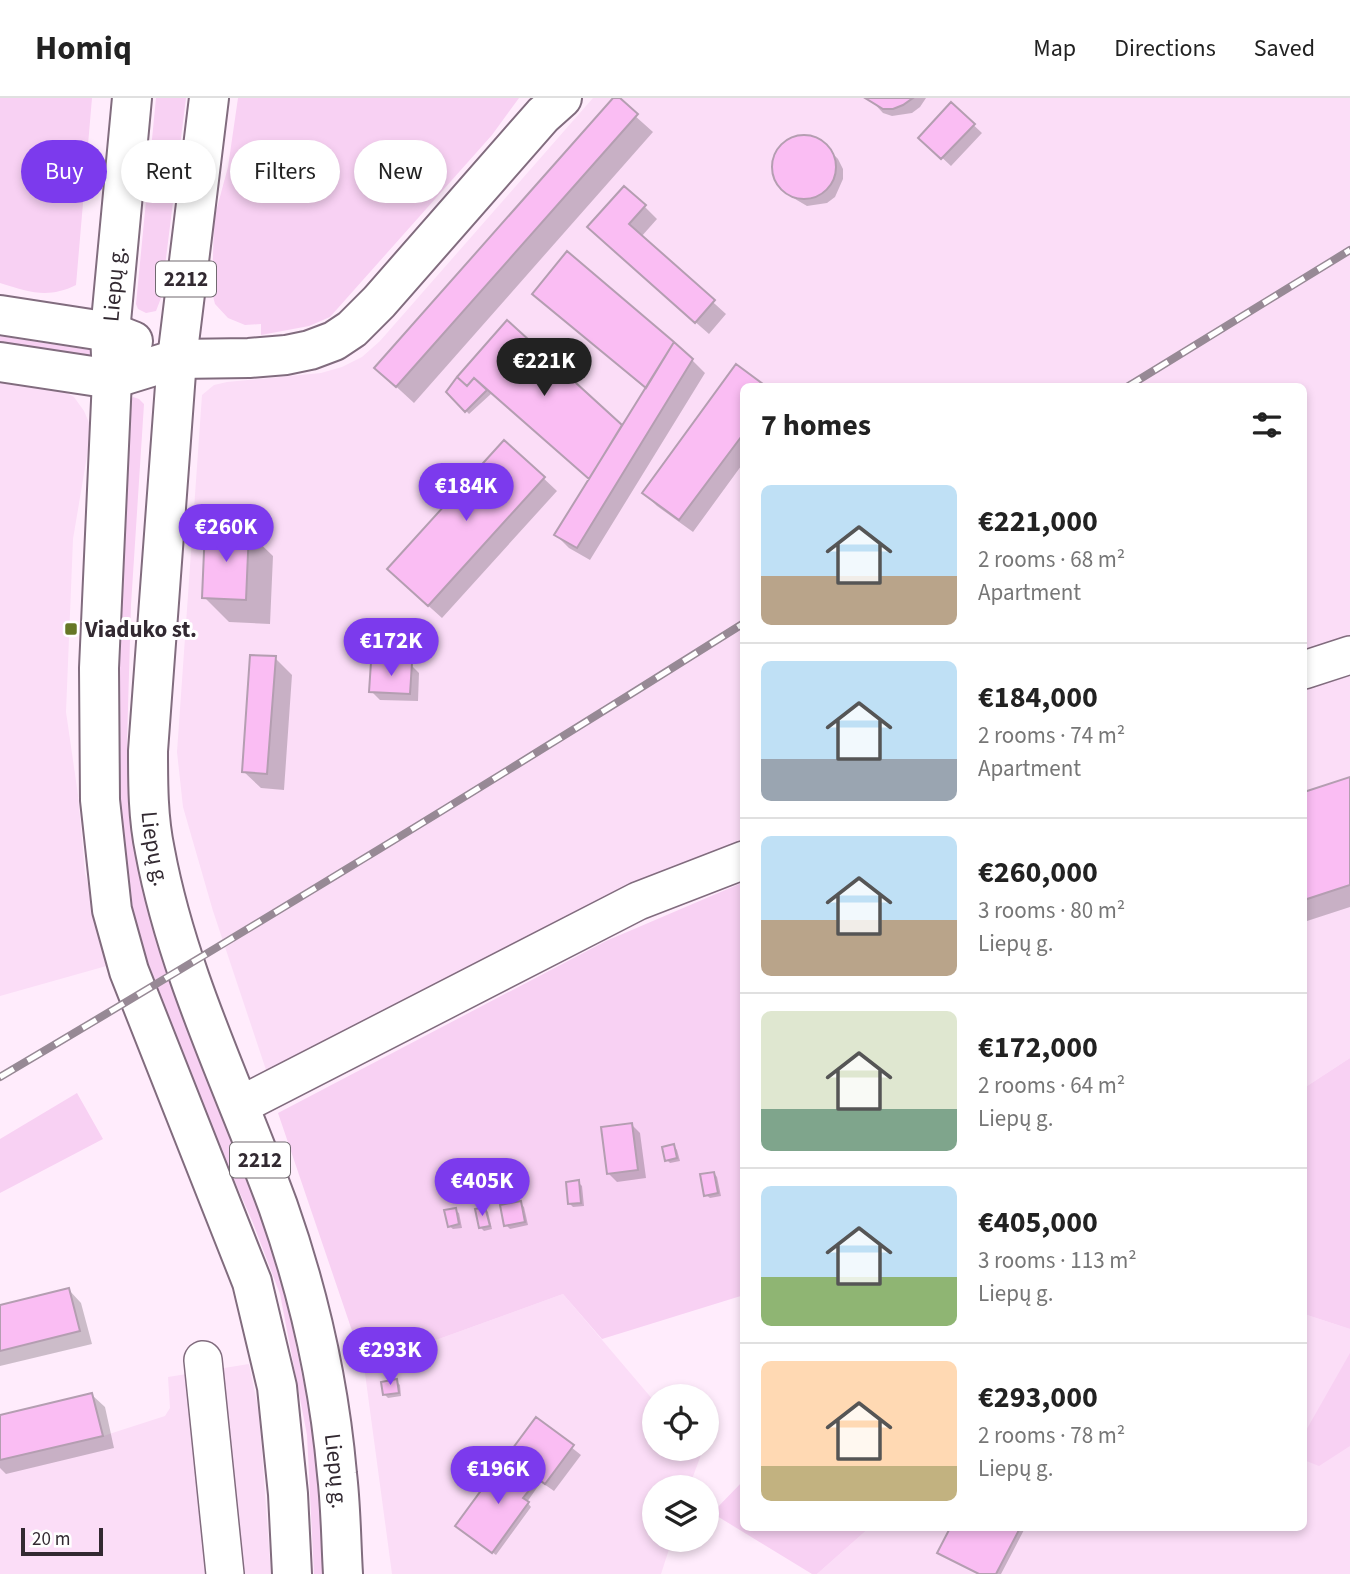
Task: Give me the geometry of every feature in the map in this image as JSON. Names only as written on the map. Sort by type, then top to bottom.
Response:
[{"type":"main road","name":"Liepų g.","points":[[132,98],[110,332],[112,379],[99,668],[100,800],[112,910],[129,971],[252,1282],[277,1387],[288,1494],[292,1574]]},
{"type":"main road","name":"Liepų g.","points":[[209,98],[177,359],[149,737],[149,801],[154,849],[179,949],[278,1207],[312,1318],[337,1473],[343,1574]]},
{"type":"main road","points":[[0,362],[112,379],[177,359],[286,355],[334,341],[352,329],[379,302],[553,104]]},
{"type":"main road","points":[[0,315],[110,332],[177,359]]},
{"type":"street","points":[[1307,669],[1350,655]]},
{"type":"street","points":[[239,1106],[638,901],[740,862]]},
{"type":"street","points":[[203,1360],[225,1574]]},
{"type":"shaded area","points":[[0,98],[92,98],[88,140],[21,140],[21,203],[83,203],[76,285],[56,292],[38,293],[0,283]]},
{"type":"shaded area","points":[[156,98],[186,98],[181,140],[152,140]]},
{"type":"shaded area","points":[[238,98],[519,98],[492,135],[447,186],[447,140],[354,140],[354,203],[431,203],[330,317],[309,326],[261,335],[261,324],[245,325],[228,318],[215,304],[212,292],[214,219],[230,153],[230,203],[340,203],[340,140],[232,140]]},
{"type":"shaded area","points":[[593,98],[1350,98],[1350,638],[1307,651],[1307,383],[740,383],[740,842],[701,858],[269,1079],[213,911],[183,807],[177,752],[202,395],[214,385],[227,382],[321,373],[342,367],[362,357],[380,341]]},
{"type":"shaded area","points":[[146,203],[173,203],[161,298],[156,311],[146,313],[138,309],[136,304]]},
{"type":"shaded area","points":[[0,336],[96,351],[104,356],[90,358],[0,345]]},
{"type":"shaded area","points":[[0,375],[51,384],[74,397],[90,425],[73,539],[66,712],[78,795],[85,873],[110,965],[0,996]]},
{"type":"shaded area","points":[[133,397],[144,404],[131,605],[127,742],[129,810],[155,934],[192,1038],[264,1219],[285,1293],[312,1423],[322,1510],[323,1574],[314,1574],[307,1435],[280,1294],[148,968],[123,873],[114,747],[127,404]]},
{"type":"shaded area","points":[[1350,676],[1350,1058],[1307,1086],[1307,689]]},
{"type":"shaded area","points":[[740,884],[740,1296],[602,1339],[563,1294],[364,1366],[278,1113],[606,941]]},
{"type":"shaded area","points":[[1350,1058],[1350,1329],[1307,1315],[1307,1086]]},
{"type":"shaded area","points":[[77,1093],[103,1139],[0,1193],[0,1139]]},
{"type":"shaded area","points":[[563,1294],[642,1387],[642,1461],[699,1461],[694,1475],[642,1475],[642,1552],[668,1552],[661,1574],[392,1574],[364,1366]]},
{"type":"shaded area","points":[[1307,1315],[1350,1329],[1350,1574],[817,1574],[866,1531],[1307,1531]]},
{"type":"shaded area","points":[[1350,1353],[1350,1446],[1319,1466],[1307,1461],[1307,1429]]},
{"type":"shaded area","points":[[249,1364],[259,1413],[271,1574],[0,1574],[0,1460],[103,1436],[165,1416],[170,1408],[168,1377]]},
{"type":"shaded area","points":[[740,1484],[740,1530],[719,1517],[719,1506]]},
{"type":"shaded area","points":[[742,1531],[866,1531],[817,1574],[812,1574]]},
{"type":"building","points":[[613,98],[620,98],[638,114],[396,387],[374,368]]},
{"type":"building","points":[[865,98],[913,98],[893,109],[883,109]]},
{"type":"building","points":[[951,102],[975,124],[941,159],[918,138]]},
{"type":"building","points":[[804,135],[827,144],[836,167],[827,190],[804,199],[781,190],[772,167],[781,144]]},
{"type":"building","points":[[624,186],[646,205],[629,224],[715,300],[695,323],[587,227]]},
{"type":"building","points":[[567,251],[674,342],[646,388],[532,294]]},
{"type":"building","points":[[507,320],[622,425],[589,479],[474,378],[467,386],[457,377]]},
{"type":"building","points":[[674,342],[693,359],[577,548],[554,535]]},
{"type":"building","points":[[736,364],[762,383],[740,383],[740,438],[679,520],[642,493]]},
{"type":"building","points":[[457,377],[467,386],[474,378],[487,390],[465,412],[446,392]]},
{"type":"building","points":[[504,440],[545,477],[428,606],[387,569]]},
{"type":"building","points":[[205,528],[249,530],[246,600],[202,598]]},
{"type":"building","points":[[250,655],[276,656],[267,774],[242,772]]},
{"type":"building","points":[[371,662],[412,663],[410,694],[369,692]]},
{"type":"building","points":[[1350,777],[1350,885],[1307,899],[1307,791]]},
{"type":"building","points":[[632,1123],[638,1170],[607,1174],[601,1127]]},
{"type":"building","points":[[674,1144],[677,1158],[665,1161],[662,1147]]},
{"type":"building","points":[[714,1172],[718,1193],[704,1196],[700,1174]]},
{"type":"building","points":[[579,1180],[581,1203],[568,1204],[566,1182]]},
{"type":"building","points":[[521,1201],[525,1222],[504,1226],[500,1205]]},
{"type":"building","points":[[485,1207],[490,1226],[479,1228],[475,1209]]},
{"type":"building","points":[[456,1208],[459,1224],[448,1227],[444,1210]]},
{"type":"building","points":[[69,1288],[80,1331],[0,1351],[0,1305]]},
{"type":"building","points":[[397,1379],[399,1393],[383,1395],[381,1382]]},
{"type":"building","points":[[92,1393],[103,1436],[0,1460],[0,1415]]},
{"type":"building","points":[[536,1417],[574,1445],[545,1484],[507,1456]]},
{"type":"building","points":[[511,1459],[538,1479],[523,1498],[529,1502],[492,1553],[455,1526],[491,1477],[495,1480]]},
{"type":"building","points":[[948,1531],[1018,1531],[996,1574],[979,1574],[937,1553]]},
{"type":"railway","points":[[1134,383],[1350,250]]},
{"type":"railway","points":[[0,1077],[374,853],[740,626]]},
{"type":"place","name":"Viaduko st.","points":[[71,629]]}]
